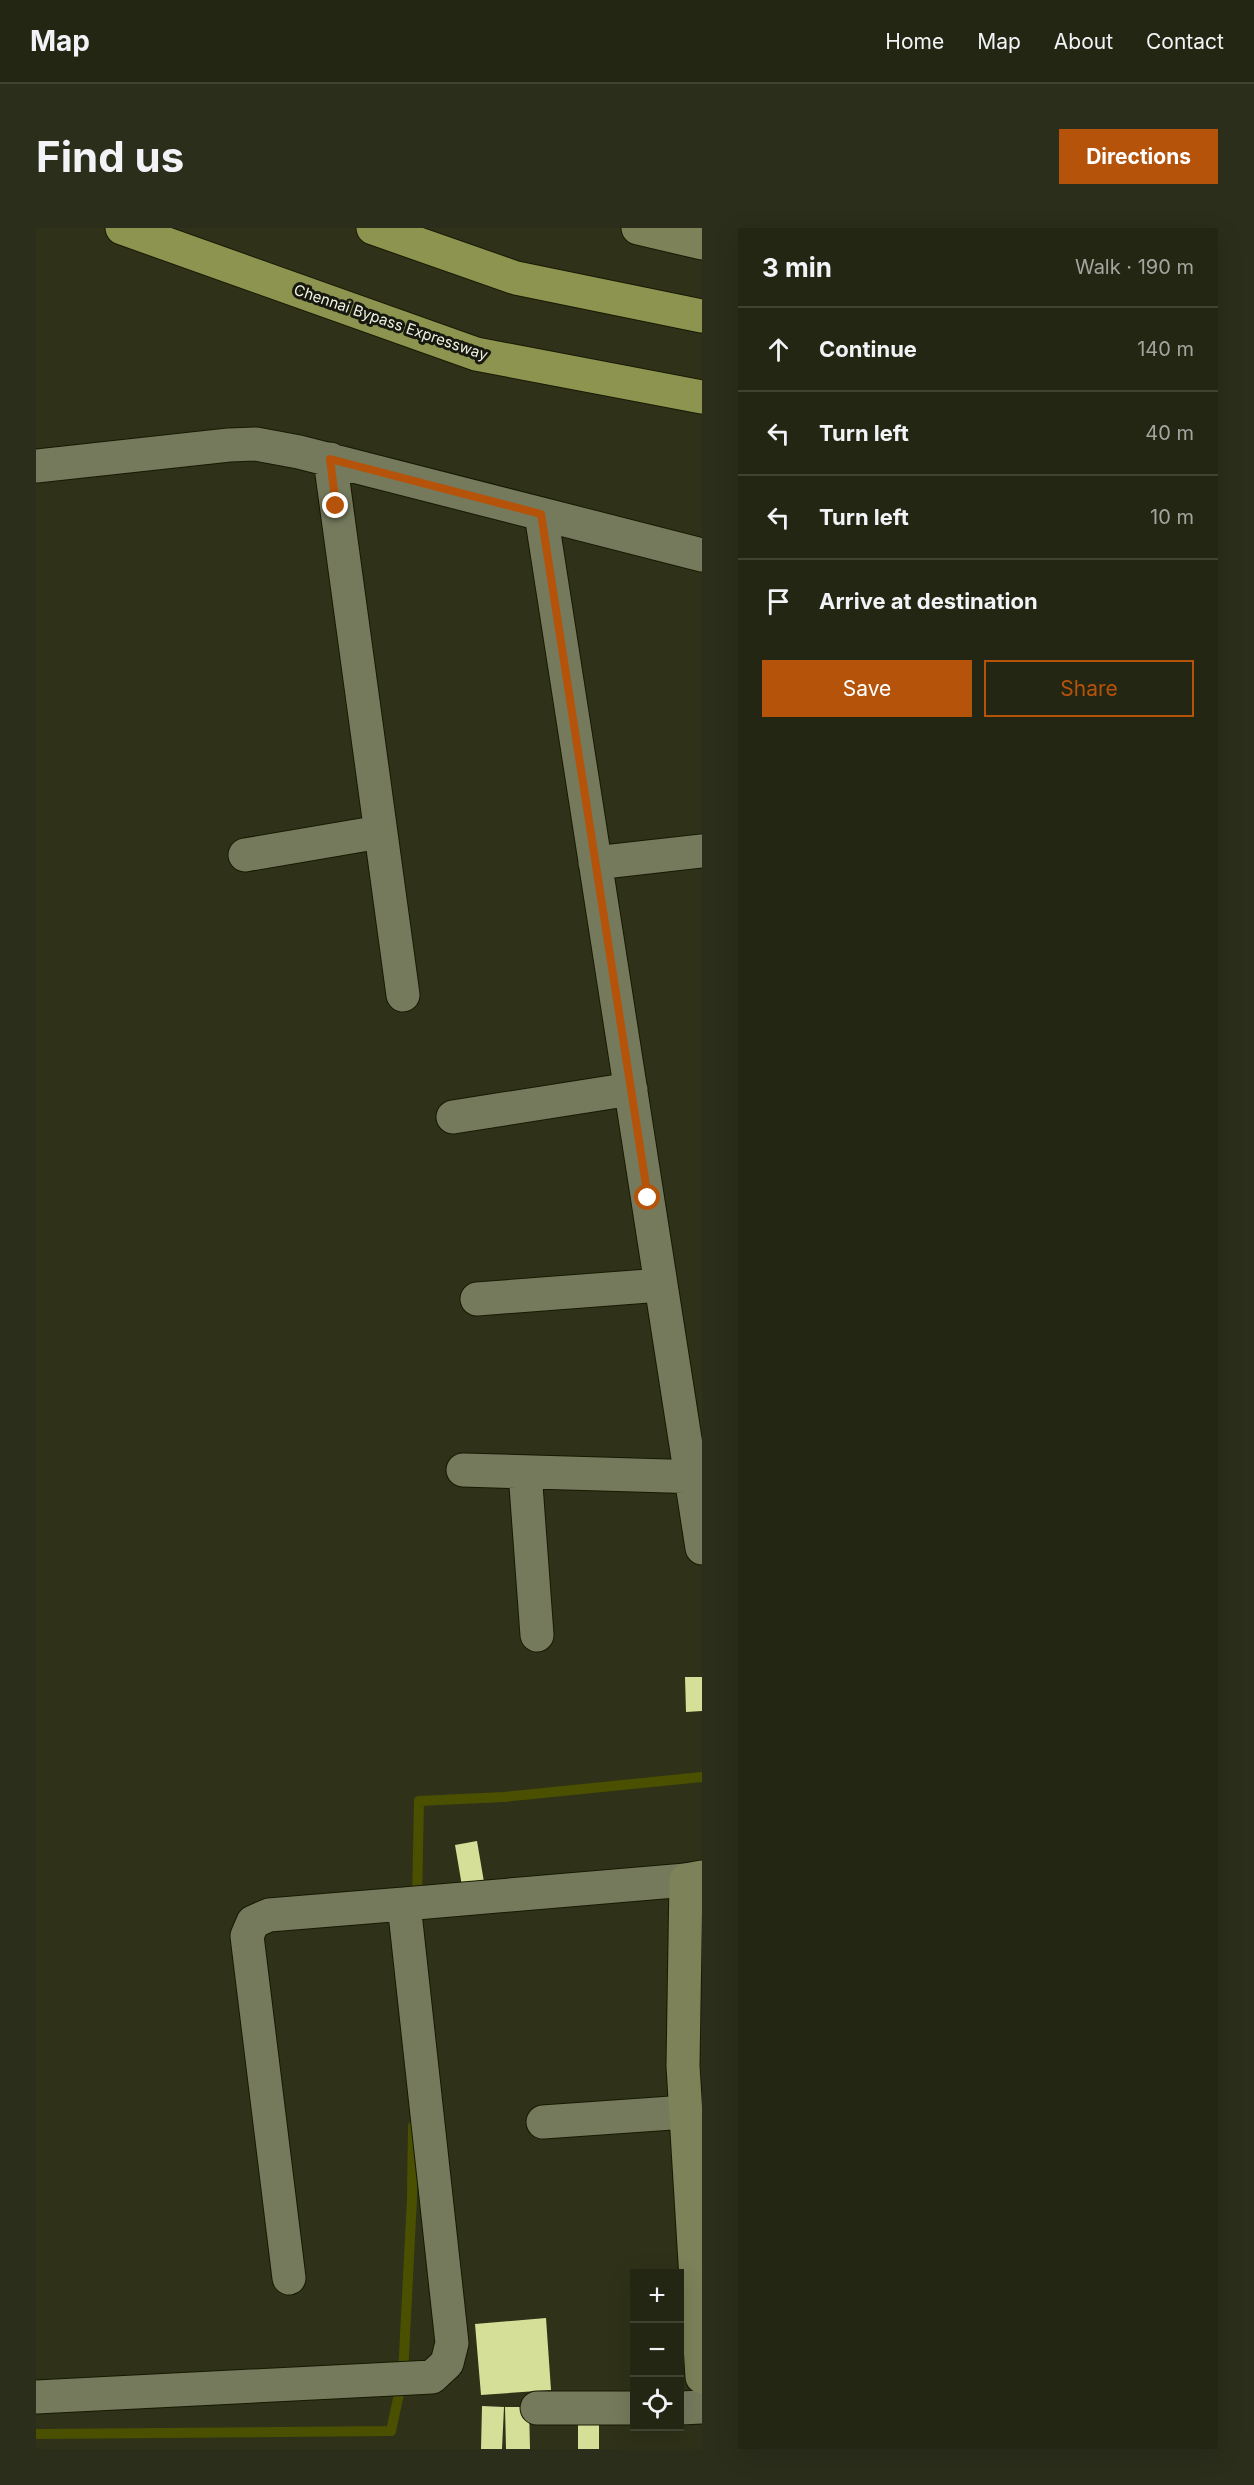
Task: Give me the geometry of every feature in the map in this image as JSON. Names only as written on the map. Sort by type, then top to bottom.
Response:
[{"type":"highway","name":"Chennai Bypass Expressway","points":[[122,228],[476,354],[702,397]]},
{"type":"highway","points":[[373,228],[516,278],[702,316]]},
{"type":"street","points":[[638,228],[702,243]]},
{"type":"street","points":[[36,466],[256,444],[330,459],[702,555]]},
{"type":"street","points":[[330,459],[403,995]]},
{"type":"street","points":[[541,514],[661,1285],[696,1477],[702,1548]]},
{"type":"street","points":[[245,855],[380,832]]},
{"type":"street","points":[[595,863],[702,851]]},
{"type":"street","points":[[453,1117],[631,1089]]},
{"type":"street","points":[[477,1299],[661,1285]]},
{"type":"street","points":[[463,1470],[696,1477]]},
{"type":"street","points":[[525,1472],[537,1635]]},
{"type":"street","points":[[289,2278],[247,1936],[254,1922],[269,1915],[694,1878],[683,2066],[702,2377]]},
{"type":"street","points":[[36,2397],[432,2377],[447,2363],[452,2343],[404,1904]]},
{"type":"street","points":[[543,2122],[686,2112]]},
{"type":"street","points":[[537,2408],[630,2408]]},
{"type":"street","points":[[684,2408],[702,2408]]},
{"type":"building","points":[[685,1677],[702,1677],[702,1711],[686,1712]]},
{"type":"building","points":[[477,1841],[484,1882],[462,1886],[455,1845]]},
{"type":"building","points":[[546,2318],[551,2390],[481,2395],[475,2324]]},
{"type":"building","points":[[482,2406],[504,2407],[502,2449],[481,2449]]},
{"type":"building","points":[[505,2407],[529,2407],[530,2449],[506,2449]]},
{"type":"building","points":[[578,2414],[599,2414],[599,2449],[578,2449]]},
{"type":"waterway","points":[[417,1901],[419,1801],[504,1797],[702,1777]]},
{"type":"waterway","points":[[36,2434],[391,2431],[403,2375],[412,2198],[413,2126]]},
{"type":"route","points":[[336,506],[330,459],[541,514],[648,1198]]}]
